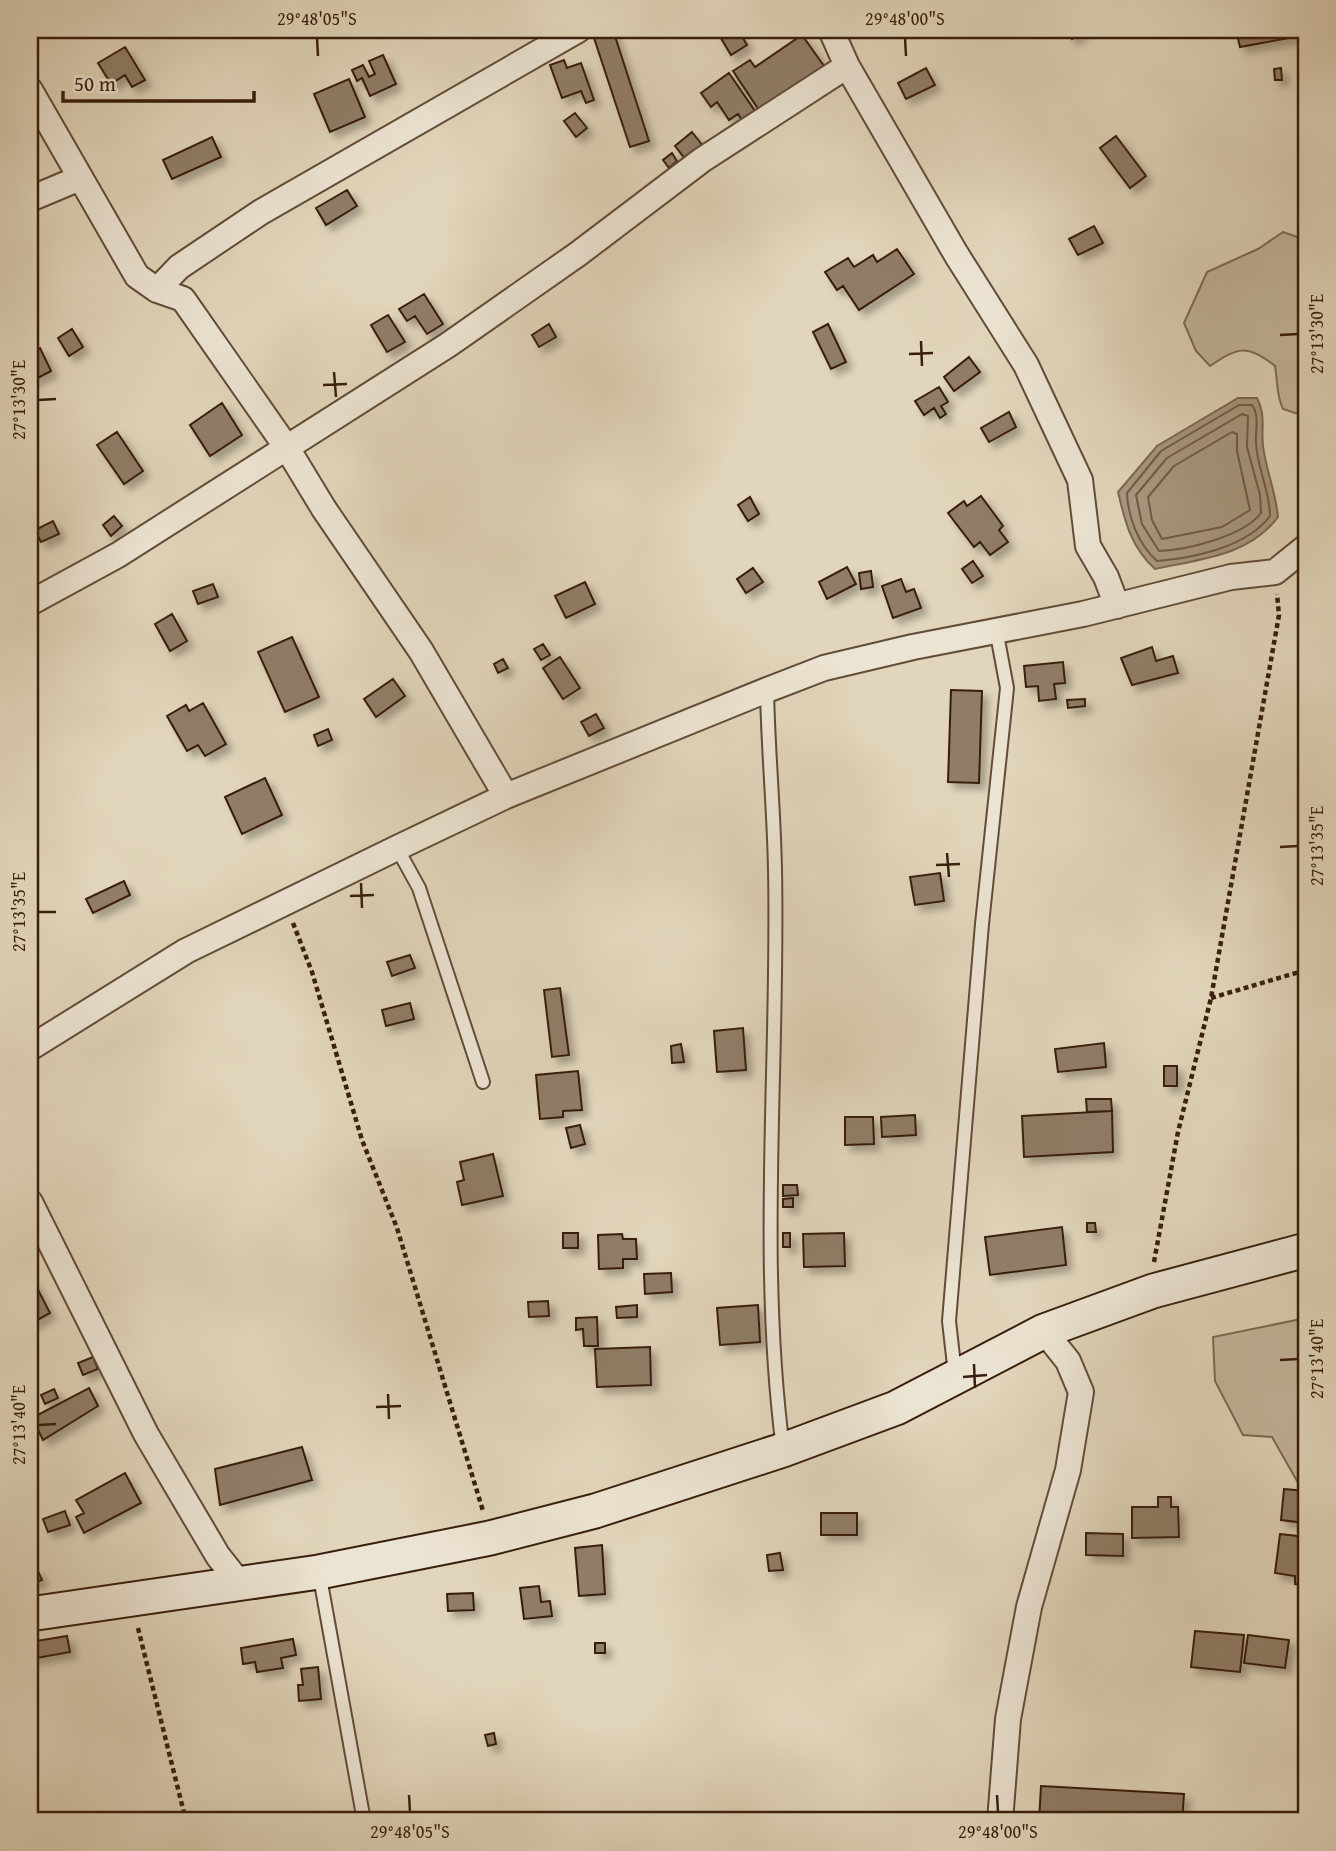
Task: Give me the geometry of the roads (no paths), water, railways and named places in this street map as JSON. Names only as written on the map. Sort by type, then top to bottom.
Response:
[{"type":"street","points":[[157,290],[179,267],[261,212],[578,30]]},
{"type":"street","points":[[831,30],[847,66],[956,254],[1026,365],[1080,480],[1088,546],[1117,606]]},
{"type":"street","points":[[30,603],[118,555],[448,345],[578,254],[702,160],[847,66]]},
{"type":"street","points":[[30,90],[137,276],[157,290],[183,299],[287,448],[324,509],[421,651],[506,796]]},
{"type":"street","points":[[30,199],[80,178]]},
{"type":"street","points":[[30,1048],[186,951],[397,848],[506,796],[766,690],[824,668],[996,629],[1117,606],[1231,577],[1275,572],[1306,547]]},
{"type":"street","points":[[30,1202],[146,1433],[218,1556],[241,1585]]},
{"type":"street","points":[[30,1614],[319,1572],[490,1538],[595,1511],[783,1450],[897,1408],[1044,1331],[1153,1291],[1306,1250]]},
{"type":"street","points":[[1000,1821],[1008,1719],[1029,1607],[1068,1471],[1081,1392],[1068,1361],[1044,1331]]},
{"type":"lane","points":[[956,1379],[949,1321],[982,924],[1007,688],[996,629]]},
{"type":"lane","points":[[766,690],[775,870],[772,1254],[775,1376],[783,1450]]},
{"type":"lane","points":[[397,848],[419,888],[483,1082]]},
{"type":"lane","points":[[319,1572],[364,1821]]},
{"type":"water","points":[[1238,398],[1257,398],[1260,404],[1264,455],[1278,517],[1266,530],[1238,548],[1155,569],[1135,543],[1126,524],[1118,492],[1157,446]]}]
